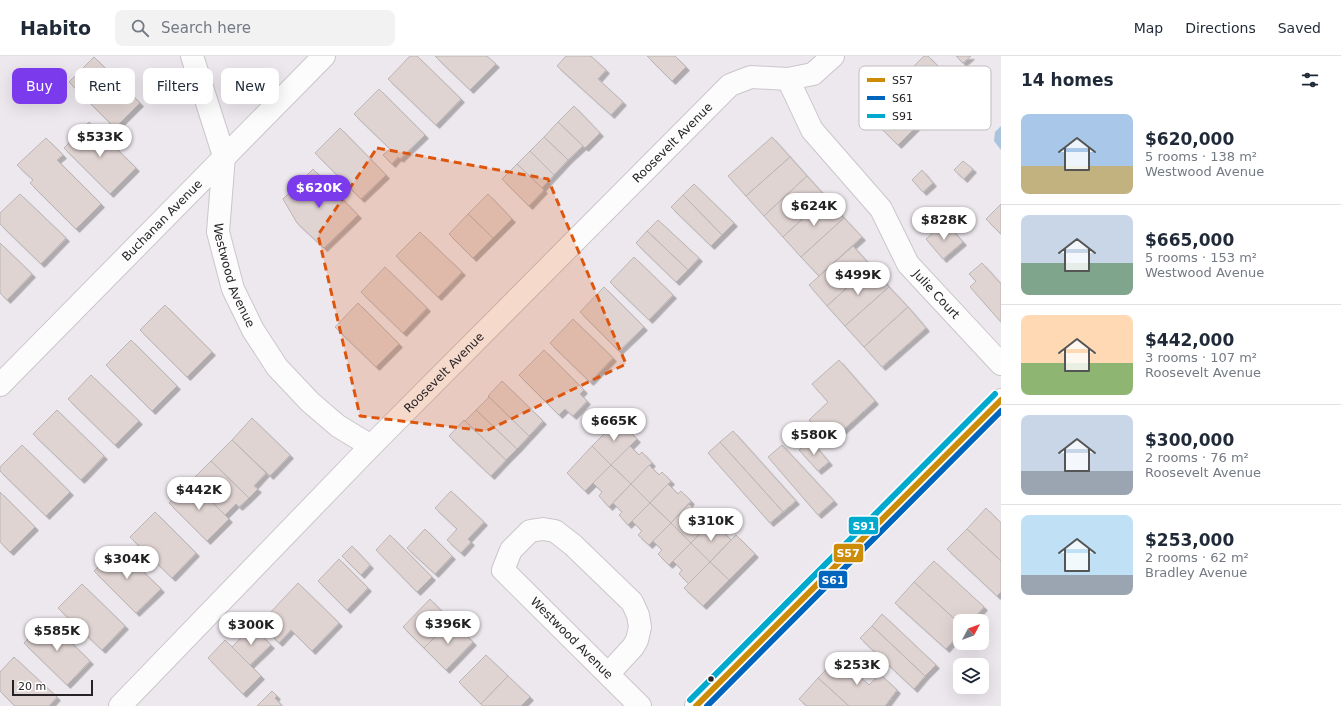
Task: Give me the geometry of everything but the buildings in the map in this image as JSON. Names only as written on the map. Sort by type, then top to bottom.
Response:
[{"type":"street","name":"Westwood Avenue","points":[[192,56],[224,156],[218,232],[233,289],[253,330],[277,367],[310,402],[338,426],[371,446]]},
{"type":"street","name":"Buchanan Avenue","points":[[0,385],[324,56]]},
{"type":"street","name":"Roosevelt Avenue","points":[[120,706],[371,446],[730,85],[751,78],[788,80],[813,74],[834,56]]},
{"type":"street","name":"Julie Court","points":[[788,80],[812,130],[881,209],[908,264],[1001,364]]},
{"type":"street","points":[[696,706],[1001,400]]},
{"type":"street","name":"Westwood Avenue","points":[[608,674],[633,647],[637,640],[640,627],[638,615],[632,602],[573,545],[555,531],[543,529],[530,531],[511,550],[503,570],[640,706]]},
{"type":"highlighted area","points":[[377,148],[548,179],[626,364],[486,431],[360,416],[318,235]]},
{"type":"water","points":[[1001,126],[1001,150],[994,141],[995,132]]},
{"type":"transit line","name":"S91","points":[[690,700],[995,394]]},
{"type":"transit line","name":"S57","points":[[696,706],[1001,400]]},
{"type":"transit line","name":"S61","points":[[707,706],[1001,411]]}]
